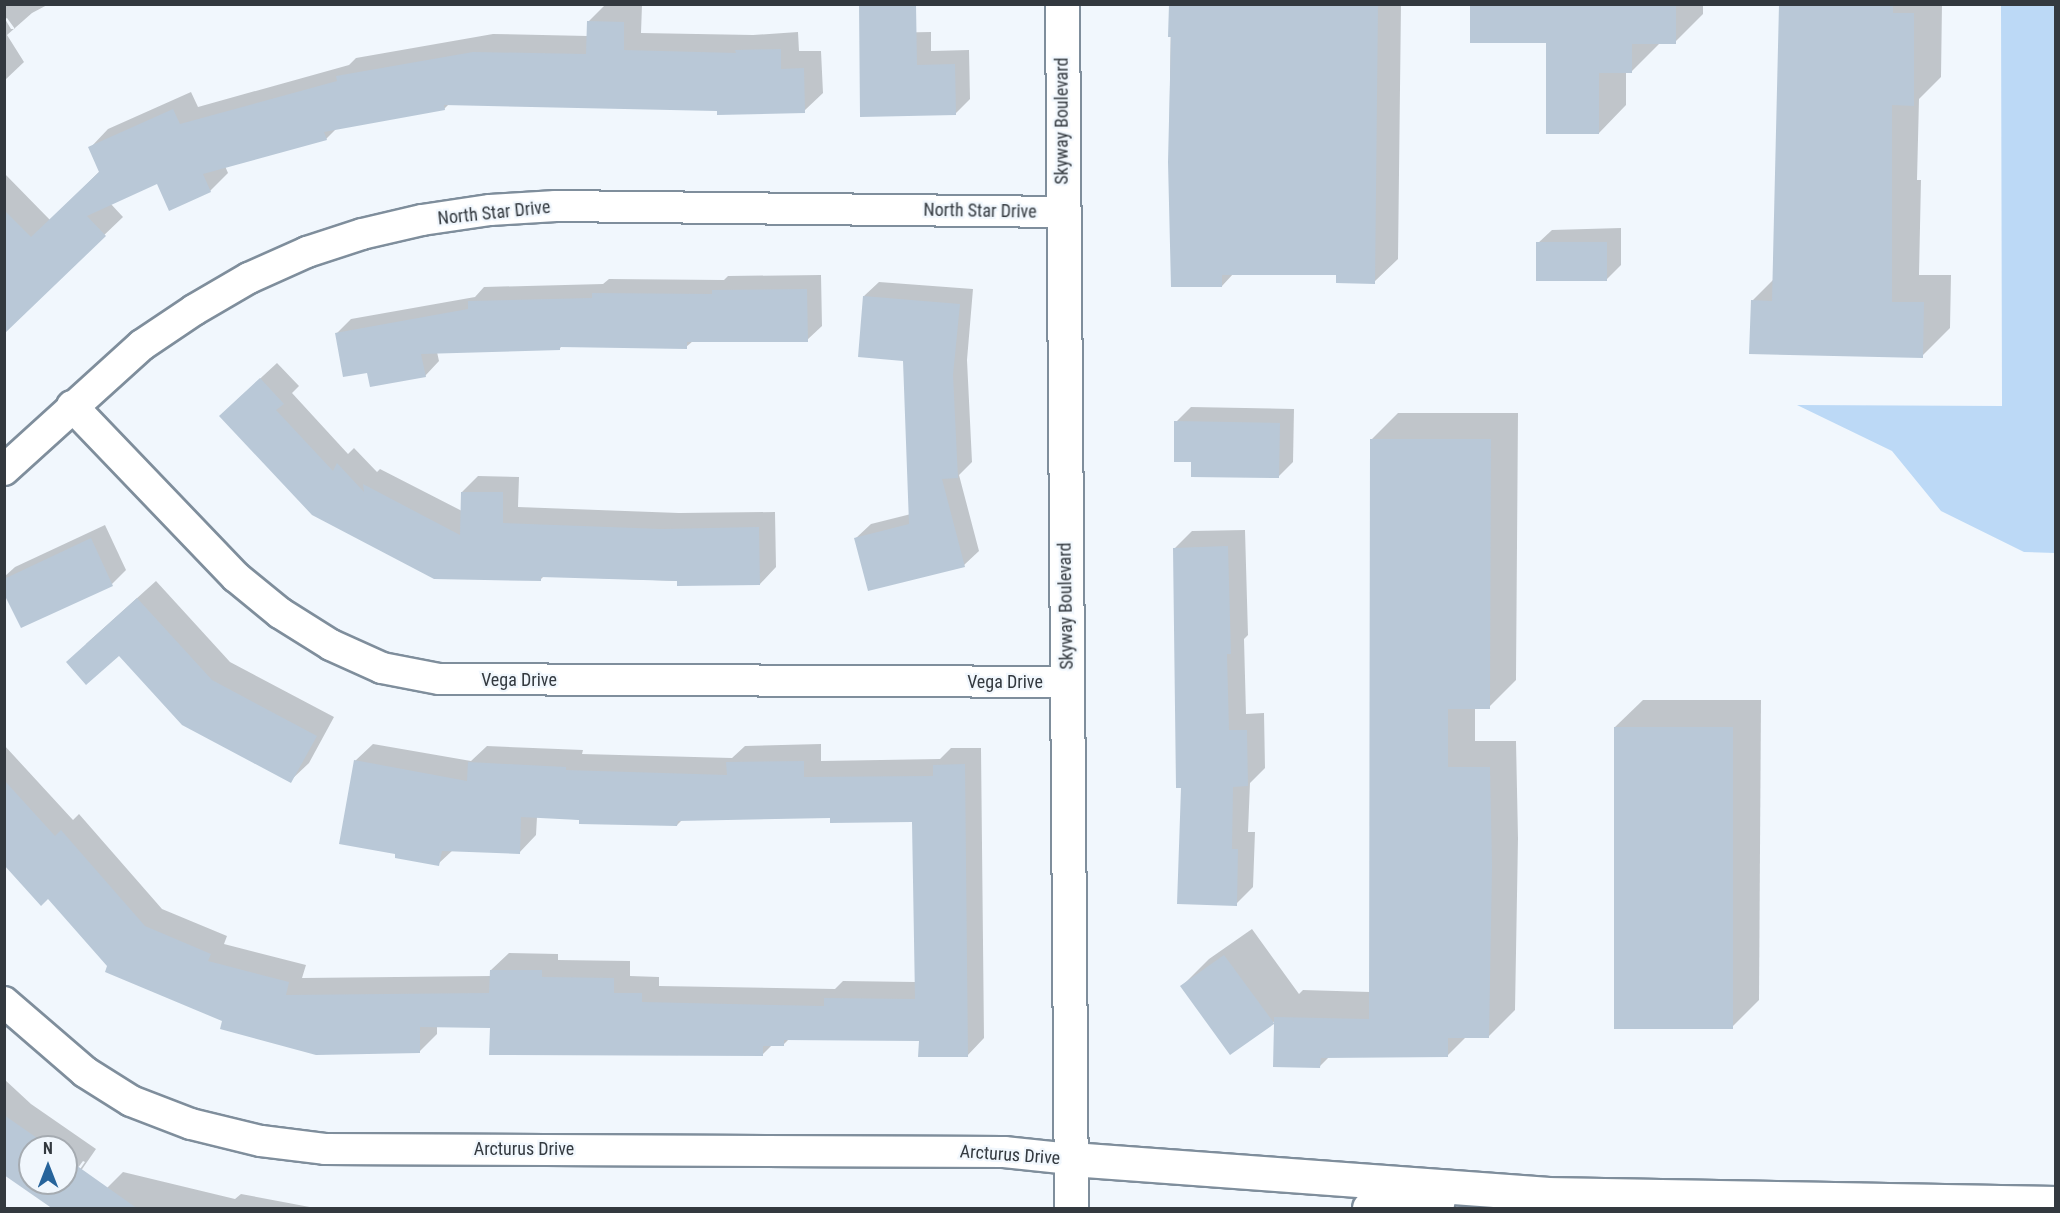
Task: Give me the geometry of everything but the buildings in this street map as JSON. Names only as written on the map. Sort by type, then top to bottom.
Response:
[{"type":"street","name":"Skyway Boulevard","points":[[1062,4],[1071,1209]]},
{"type":"street","name":"North Star Drive","points":[[4,470],[142,345],[194,310],[249,278],[307,252],[362,234],[422,220],[490,210],[556,206],[1062,212]]},
{"type":"street","name":"Vega Drive","points":[[72,406],[236,577],[280,613],[332,645],[382,668],[439,680],[1067,682]]},
{"type":"street","name":"Arcturus Drive","points":[[4,1002],[85,1072],[131,1101],[191,1124],[261,1141],[325,1149],[1004,1152],[1071,1159],[1523,1192],[2020,1206],[2055,1203]]},
{"type":"street","points":[[1369,1209],[1523,1192]]},
{"type":"shaded area","points":[[2001,5],[2055,5],[2055,553],[2024,552],[1941,511],[1892,451],[1797,405],[2002,406]]}]
